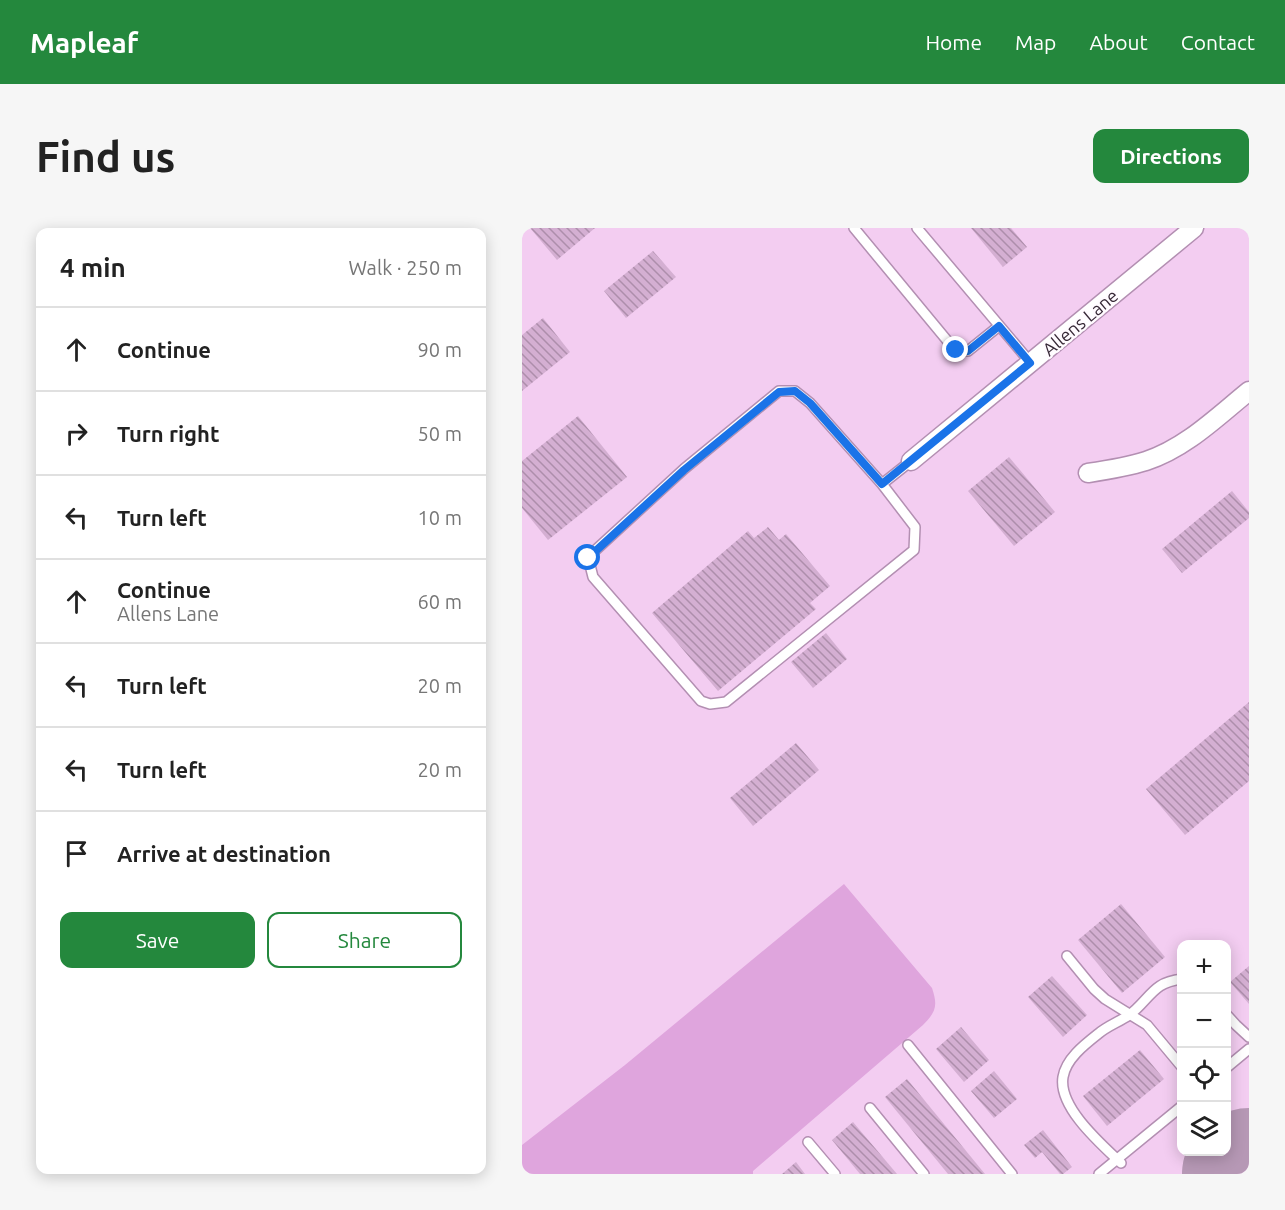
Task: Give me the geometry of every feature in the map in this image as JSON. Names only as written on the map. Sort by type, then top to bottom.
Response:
[{"type":"street","name":"Allens Lane","points":[[911,461],[1194,228]]},
{"type":"street","points":[[1088,473],[1119,469],[1149,460],[1177,447],[1249,391]]},
{"type":"lane","points":[[854,228],[956,350],[968,351],[999,326]]},
{"type":"lane","points":[[917,228],[1030,363]]},
{"type":"lane","points":[[795,391],[810,403],[882,484],[915,527],[914,550],[726,702],[710,704],[701,701],[593,577],[588,558],[684,470],[779,392],[795,391]]},
{"type":"lane","points":[[882,484],[911,461]]},
{"type":"lane","points":[[1067,956],[1105,999],[1147,1025],[1177,1061]]},
{"type":"lane","points":[[1119,1161],[1070,1108],[1064,1090],[1064,1076],[1070,1062],[1082,1047],[1100,1032],[1130,1015],[1159,986],[1177,980]]},
{"type":"lane","points":[[1231,1019],[1249,1037]]},
{"type":"lane","points":[[908,1045],[1012,1174]]},
{"type":"lane","points":[[1231,1065],[1249,1049]]},
{"type":"lane","points":[[870,1108],[924,1174]]},
{"type":"lane","points":[[1098,1174],[1119,1161],[1177,1110]]},
{"type":"lane","points":[[808,1142],[835,1174]]},
{"type":"shaded area","points":[[844,884],[932,988],[935,1008],[923,1025],[753,1171],[753,1174],[522,1174],[522,1145],[625,1065]]},
{"type":"building","points":[[530,228],[595,228],[557,260]]},
{"type":"building","points":[[971,228],[1011,228],[1027,247],[1003,267]]},
{"type":"building","points":[[653,251],[676,277],[626,318],[604,291]]},
{"type":"building","points":[[543,318],[570,352],[522,391],[522,335]]},
{"type":"building","points":[[578,416],[627,477],[548,540],[522,508],[522,461]]},
{"type":"building","points":[[1009,457],[1055,512],[1014,546],[968,491]]},
{"type":"building","points":[[1232,491],[1249,512],[1249,518],[1182,573],[1162,549]]},
{"type":"building","points":[[768,527],[779,540],[786,534],[830,586],[810,603],[816,609],[718,691],[652,613],[748,531],[754,538]]},
{"type":"building","points":[[826,633],[847,659],[813,688],[791,662]]},
{"type":"building","points":[[1249,702],[1249,781],[1185,835],[1146,789]]},
{"type":"building","points":[[796,743],[819,770],[753,826],[730,798]]},
{"type":"building","points":[[1121,904],[1165,957],[1122,993],[1078,940]]},
{"type":"building","points":[[1249,966],[1249,1004],[1231,983]]},
{"type":"building","points":[[1052,976],[1087,1015],[1063,1037],[1028,997]]},
{"type":"building","points":[[961,1027],[989,1060],[964,1082],[936,1049]]},
{"type":"building","points":[[1140,1050],[1164,1079],[1107,1126],[1083,1096]]},
{"type":"building","points":[[994,1071],[1017,1099],[994,1118],[971,1091]]},
{"type":"building","points":[[907,1079],[985,1174],[948,1174],[885,1097]]},
{"type":"building","points":[[853,1122],[897,1174],[860,1174],[832,1140]]},
{"type":"building","points":[[1043,1130],[1072,1167],[1063,1174],[1060,1174],[1042,1152],[1035,1158],[1024,1145]]},
{"type":"building","points":[[796,1162],[805,1174],[782,1174]]},
{"type":"runway","points":[[1244,1174],[1249,1170]]},
{"type":"route","points":[[588,558],[684,470],[779,392],[795,391],[810,403],[882,484],[1030,363],[999,326],[968,351],[956,350]]}]
